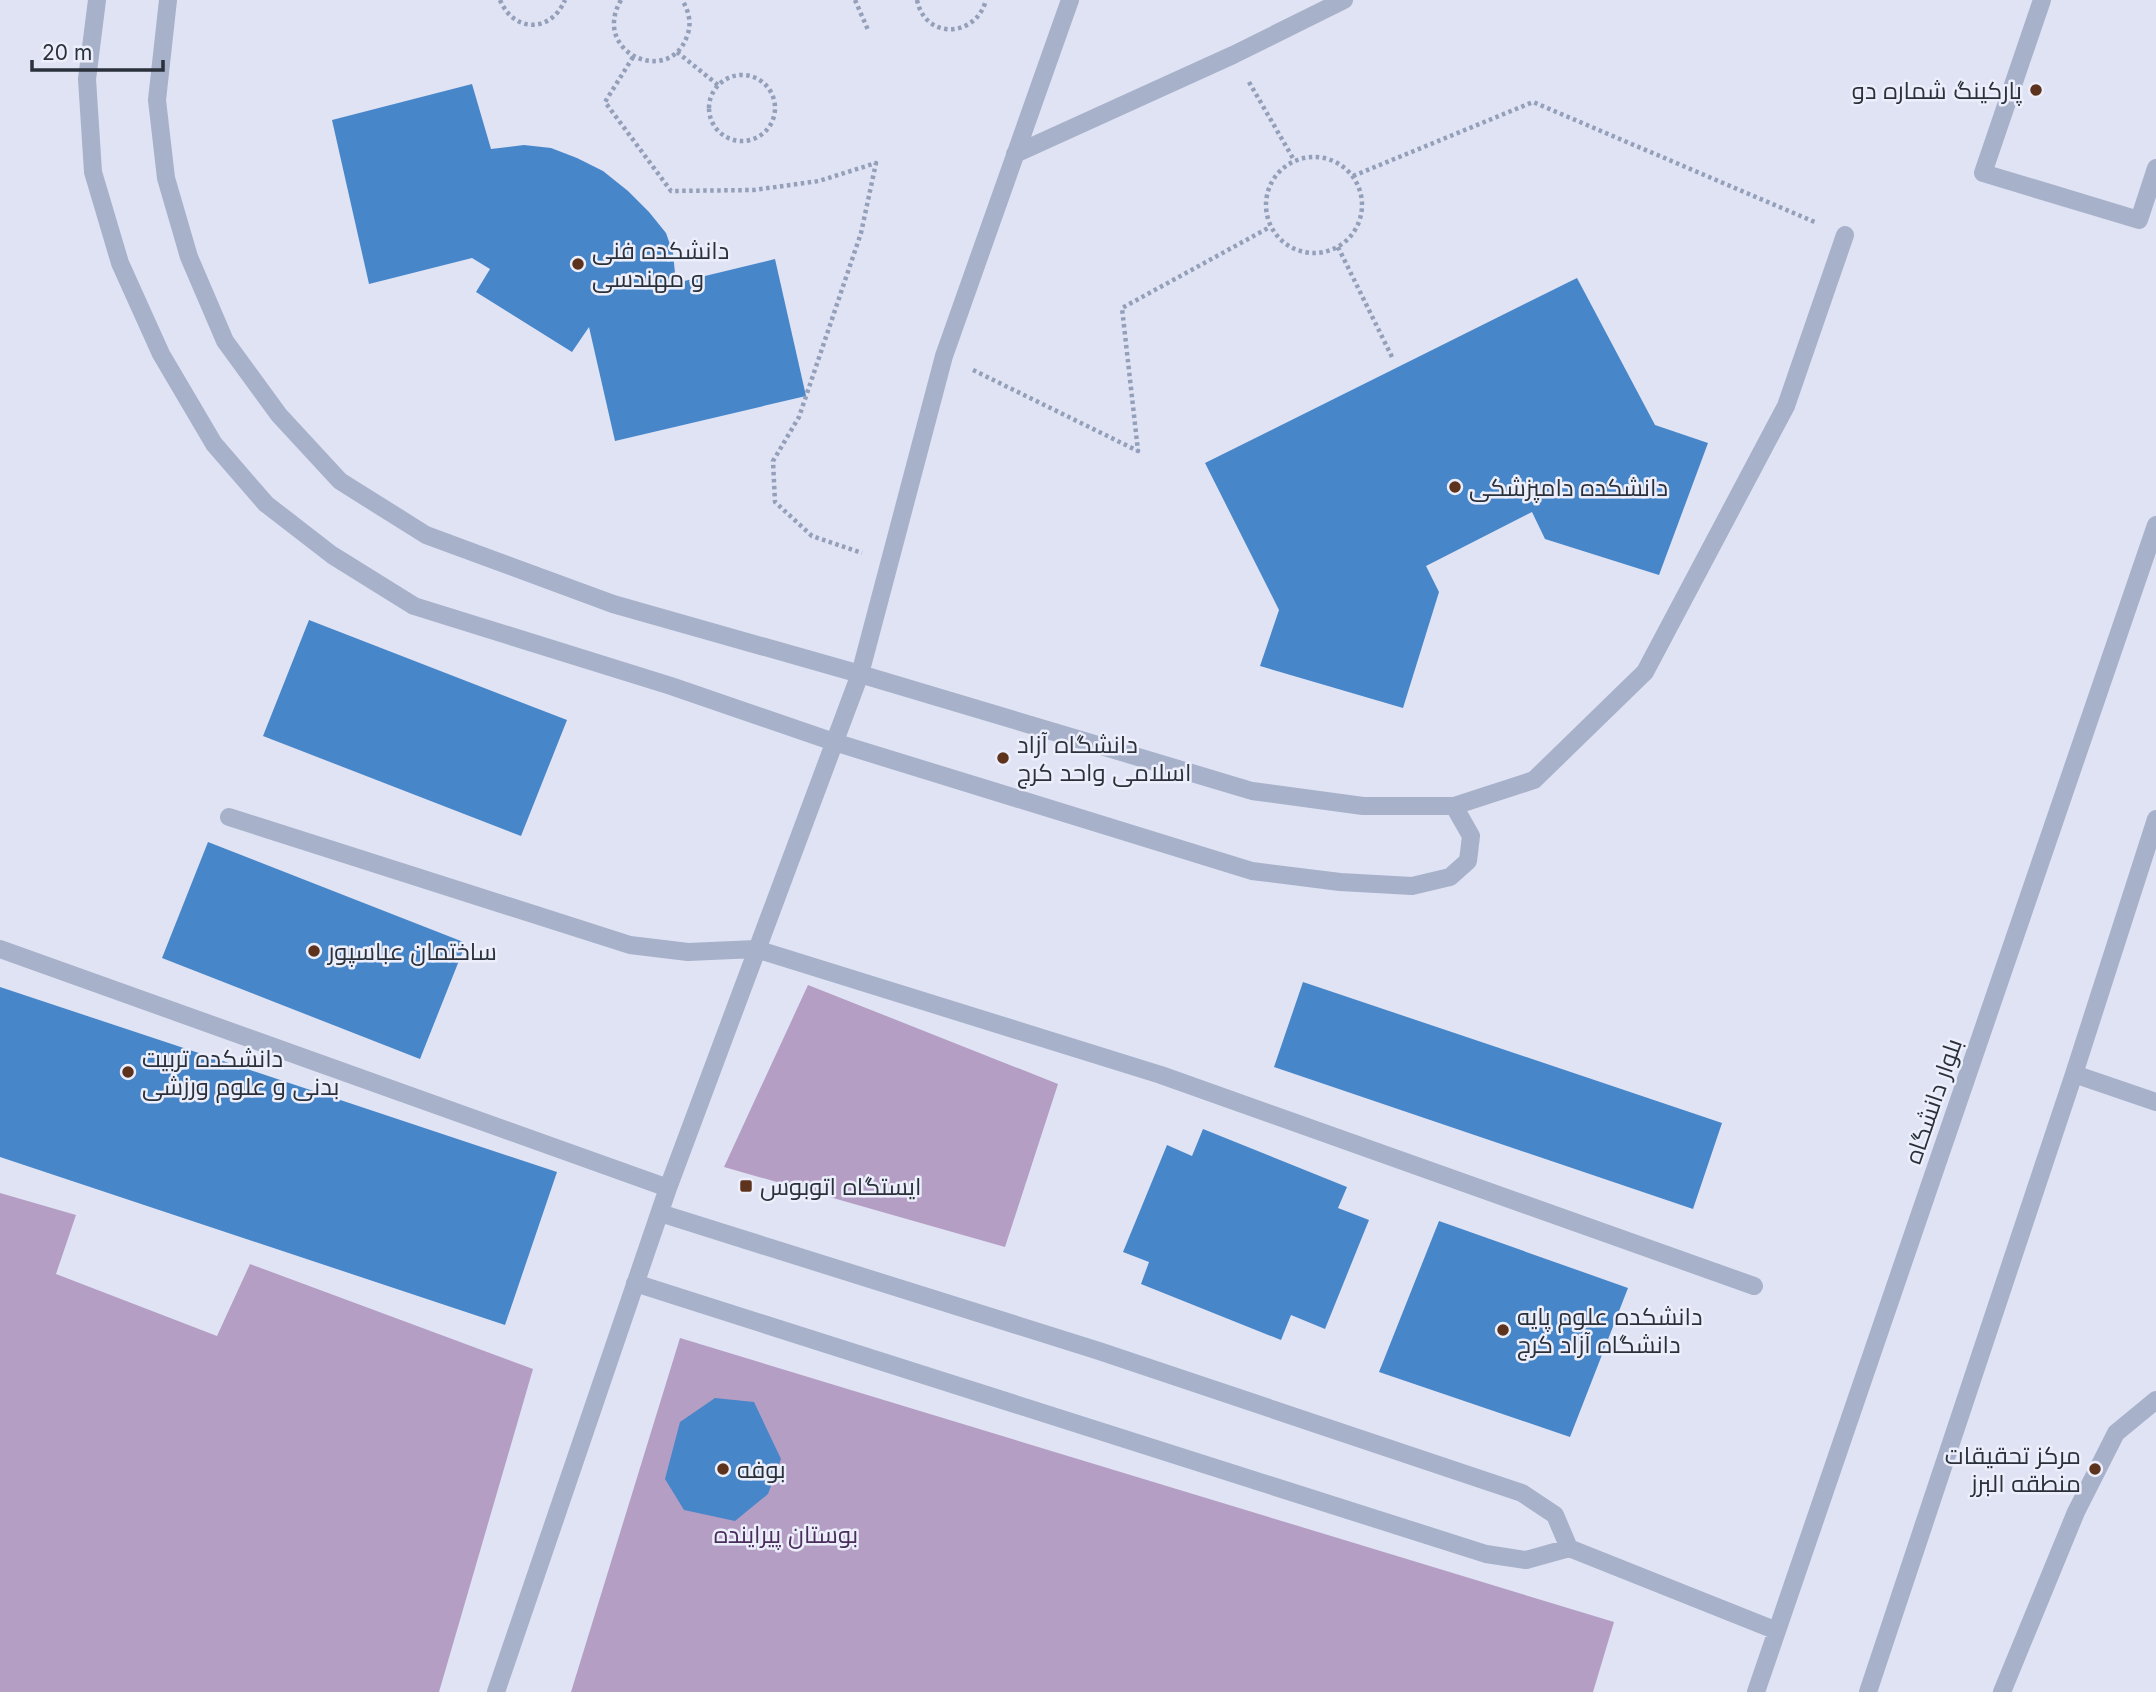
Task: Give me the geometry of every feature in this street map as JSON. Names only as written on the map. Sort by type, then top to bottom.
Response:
[{"type":"street","points":[[97,0],[87,79],[93,173],[120,263],[162,354],[214,444],[266,504],[332,555],[414,606],[1252,871],[1340,882],[1412,886],[1450,877],[1468,862],[1471,836],[1454,806]]},
{"type":"street","points":[[168,0],[157,100],[166,178],[189,257],[225,341],[279,415],[340,481],[426,535],[613,604],[860,674],[1252,791],[1363,806],[1454,806],[1534,780],[1645,672],[1786,406],[1845,235]]},
{"type":"street","points":[[496,1692],[668,1188],[860,674],[944,356],[1070,0]]},
{"type":"street","points":[[1015,155],[1233,55],[1344,0]]},
{"type":"street","points":[[2042,0],[1983,173],[2139,220],[2156,168]]},
{"type":"street","name":"بلوار دانشگاه","points":[[1756,1692],[2156,525]]},
{"type":"street","points":[[229,817],[630,945],[688,953],[756,949],[1161,1075],[1754,1286]]},
{"type":"street","points":[[1868,1692],[2156,819]]},
{"type":"street","points":[[0,949],[668,1188]]},
{"type":"street","points":[[2074,1074],[2156,1102]]},
{"type":"street","points":[[660,1213],[1099,1351],[1522,1493],[1555,1516],[1569,1548]]},
{"type":"street","points":[[635,1283],[1486,1554],[1526,1560],[1569,1548],[1777,1631]]},
{"type":"street","points":[[2002,1692],[2076,1511],[2116,1433],[2156,1400]]},
{"type":"path","points":[[500,0],[504,10],[512,18],[533,25],[544,24],[554,18],[565,0]]},
{"type":"path","points":[[621,0],[613,20],[614,32],[620,44],[634,57],[653,62],[666,58],[685,42],[690,29],[689,16],[682,0]]},
{"type":"path","points":[[855,0],[868,30]]},
{"type":"path","points":[[918,0],[924,16],[932,24],[954,29],[975,22],[982,13],[986,0]]},
{"type":"path","points":[[677,51],[718,85]]},
{"type":"path","points":[[1233,55],[1294,160]]},
{"type":"path","points":[[634,57],[605,102],[671,191],[767,188],[819,181],[876,163],[861,233],[812,380],[799,417],[774,461],[775,502],[812,536],[889,562]]},
{"type":"path","points":[[743,74],[764,82],[771,90],[775,112],[766,132],[746,141],[735,140],[716,129],[708,110],[710,99],[718,85],[732,75],[743,74]]},
{"type":"path","points":[[1353,176],[1533,102],[1845,235]]},
{"type":"path","points":[[1310,156],[1327,158],[1341,165],[1353,176],[1360,191],[1362,207],[1359,223],[1351,237],[1338,247],[1307,253],[1292,249],[1279,240],[1270,227],[1265,204],[1271,181],[1294,160],[1310,156]]},
{"type":"path","points":[[944,356],[1138,451],[1122,308],[1270,227]]},
{"type":"path","points":[[1338,247],[1392,357]]},
{"type":"green space","points":[[808,985],[1058,1084],[1005,1247],[724,1167]]},
{"type":"green space","points":[[0,1193],[76,1215],[56,1274],[217,1336],[250,1264],[533,1369],[439,1692],[0,1692]]},
{"type":"green space","name":"بوستان پیراینده","points":[[680,1338],[1614,1622],[1593,1692],[571,1692]]},
{"type":"building","name":"دانشکده فنی و مهندسی","points":[[472,84],[491,149],[524,145],[551,148],[603,171],[628,191],[666,233],[673,253],[676,283],[775,259],[806,396],[615,441],[589,327],[572,352],[476,292],[490,269],[472,258],[369,284],[332,120]]},
{"type":"building","name":"دانشکده دامپزشکی","points":[[1577,278],[1655,425],[1708,443],[1659,575],[1545,539],[1532,512],[1426,566],[1439,592],[1403,708],[1260,666],[1279,610],[1205,463]]},
{"type":"building","points":[[309,620],[567,720],[521,836],[263,736]]},
{"type":"building","name":"ساختمان عباسپور","points":[[208,842],[466,943],[420,1059],[162,958]]},
{"type":"building","points":[[1303,982],[1722,1123],[1693,1209],[1274,1067]]},
{"type":"building","name":"دانشکده تربیت بدنی و علوم ورزشی","points":[[0,987],[557,1172],[505,1325],[0,1157]]},
{"type":"building","points":[[1203,1129],[1347,1187],[1338,1208],[1369,1220],[1325,1329],[1291,1315],[1281,1340],[1141,1284],[1149,1262],[1123,1252],[1167,1145],[1192,1156]]},
{"type":"building","name":"دانشکده علوم پایه دانشگاه آزاد کرج","points":[[1439,1221],[1628,1288],[1570,1437],[1379,1372]]},
{"type":"building","name":"بوفه","points":[[715,1398],[754,1402],[781,1459],[768,1494],[735,1521],[684,1510],[665,1479],[680,1422]]},
{"type":"place","name":"پارکینگ شماره دو","points":[[2036,90]]},
{"type":"place","name":"دانشکده فنی و مهندسی","points":[[578,264]]},
{"type":"place","name":"دانشکده دامپزشکی","points":[[1455,487]]},
{"type":"place","name":"دانشگاه آزاد اسلامی واحد کرج","points":[[1003,758]]},
{"type":"place","name":"ساختمان عباسپور","points":[[314,951]]},
{"type":"place","name":"دانشکده تربیت بدنی و علوم ورزشی","points":[[128,1072]]},
{"type":"place","name":"ایستگاه اتوبوس","points":[[746,1186]]},
{"type":"place","name":"دانشکده علوم پایه دانشگاه آزاد کرج","points":[[1503,1330]]},
{"type":"place","name":"بوفه","points":[[723,1469]]},
{"type":"place","name":"مرکز تحقیقات منطقه البرز","points":[[2095,1469]]}]
